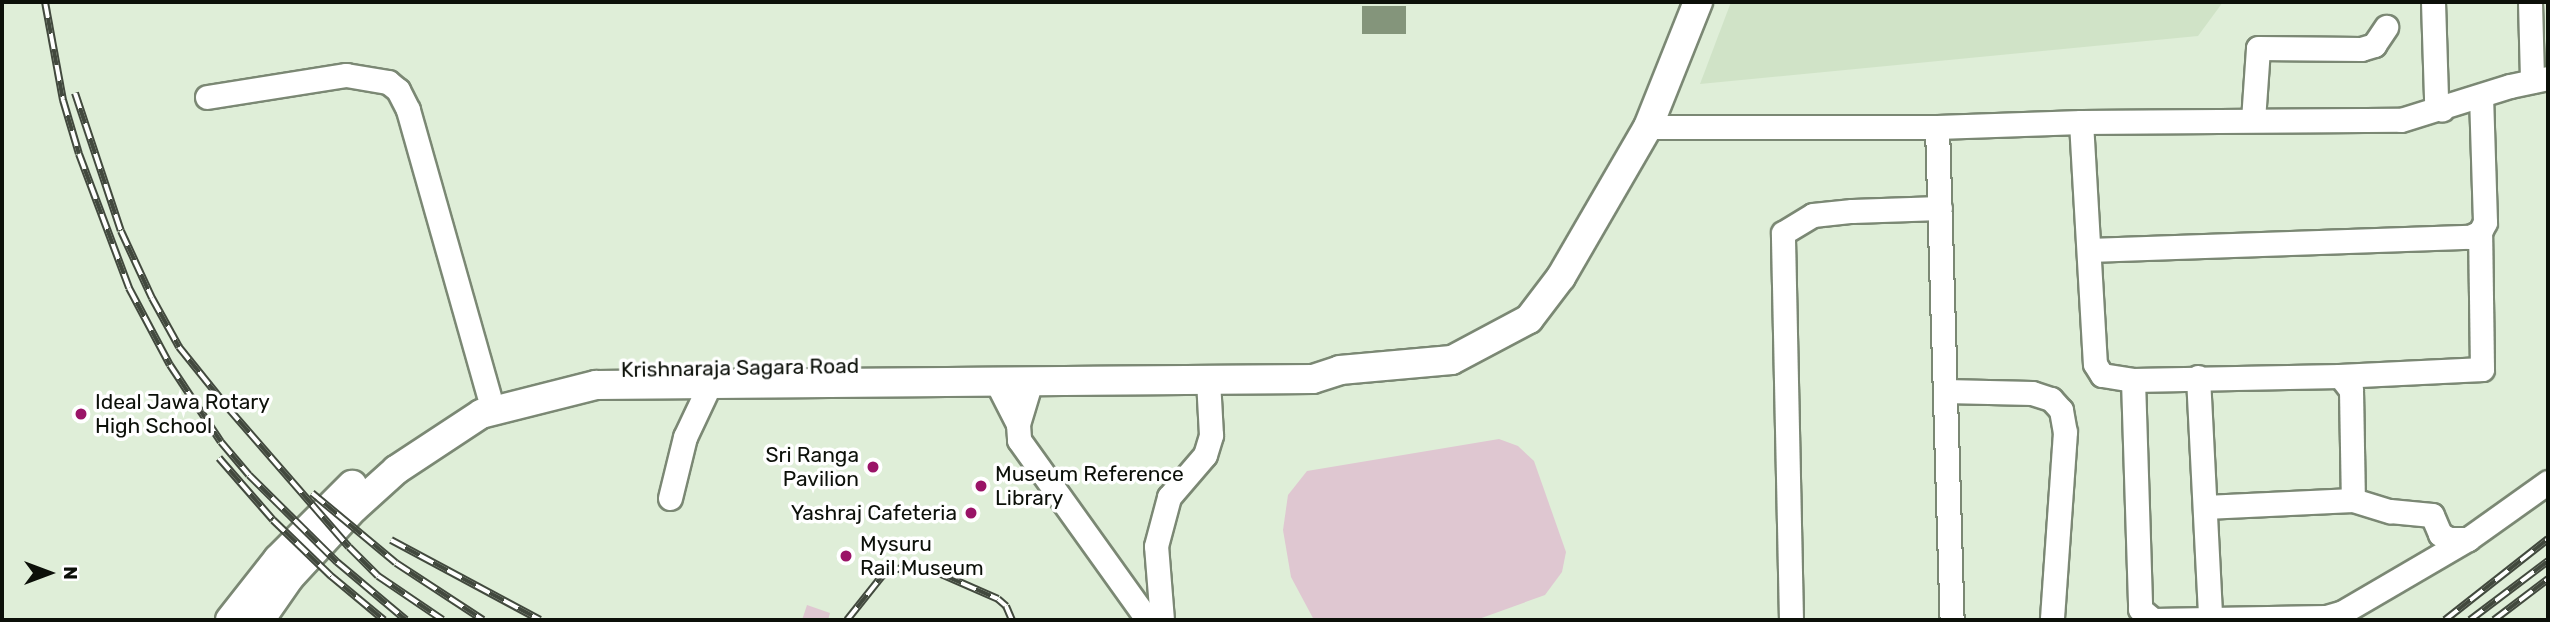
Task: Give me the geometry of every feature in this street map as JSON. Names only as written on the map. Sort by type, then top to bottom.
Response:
[{"type":"main road","name":"Krishnaraja Sagara Road","points":[[230,620],[278,559],[343,492],[475,399],[595,369],[1313,379],[1340,370],[1452,360],[1529,319],[1561,277],[1648,127],[1698,2]]},
{"type":"main road","name":"Krishnaraja Sagara Road","points":[[1031,374],[1224,368],[1314,362],[1340,370]]},
{"type":"main road","name":"Krishnaraja Sagara Road","points":[[260,620],[290,577],[354,508],[396,470],[481,414],[596,385],[710,384],[996,374]]},
{"type":"street","points":[[2433,2],[2437,98],[2442,110]]},
{"type":"street","points":[[1648,127],[1937,127],[2081,122],[2401,120],[2540,80],[2540,54],[2530,2]]},
{"type":"street","points":[[2253,120],[2258,48],[2361,49],[2374,45],[2386,27]]},
{"type":"street","points":[[207,96],[346,75],[388,82],[398,90],[408,110],[489,396]]},
{"type":"street","points":[[2081,122],[2095,364],[2102,375],[2133,380],[2340,376],[2482,369],[2480,232],[2485,206],[2481,96]]},
{"type":"street","points":[[1937,127],[1952,620]]},
{"type":"street","points":[[1791,620],[1783,233],[1813,215],[1940,208]]},
{"type":"street","points":[[2089,250],[2470,237],[2480,232]]},
{"type":"street","points":[[996,374],[1018,424]]},
{"type":"street","points":[[1031,374],[1018,424],[1019,440],[1148,620]]},
{"type":"street","points":[[2340,376],[2351,390],[2353,500]]},
{"type":"street","points":[[2198,377],[2210,617]]},
{"type":"street","points":[[1162,620],[1156,546],[1169,497],[1205,456],[1211,435],[1208,379]]},
{"type":"street","points":[[2133,380],[2140,609],[2153,620],[2326,617],[2343,612],[2468,539],[2548,482]]},
{"type":"street","points":[[670,498],[685,437],[710,384]]},
{"type":"street","points":[[1945,391],[2032,393],[2051,399],[2061,410],[2065,432],[2052,620]]},
{"type":"street","points":[[2205,507],[2353,500],[2390,511],[2432,515],[2440,534],[2449,539],[2468,539]]},
{"type":"shaded area","points":[[1731,2],[2223,2],[2198,36],[1700,84]]},
{"type":"shaded area","points":[[1362,6],[1406,6],[1406,34],[1362,34]]},
{"type":"shaded area","points":[[1499,439],[1518,446],[1534,461],[1566,552],[1562,572],[1545,595],[1476,620],[1314,620],[1291,577],[1283,530],[1288,495],[1307,471]]},
{"type":"shaded area","points":[[807,605],[830,613],[828,620],[802,620]]},
{"type":"railway","points":[[45,2],[63,100],[79,154],[129,288],[170,365],[221,442],[249,475],[337,562],[406,620]]},
{"type":"railway","points":[[75,93],[121,231],[152,298],[179,347],[228,408],[349,547],[378,576],[443,620]]},
{"type":"railway","points":[[219,458],[273,520],[331,576],[384,620]]},
{"type":"railway","points":[[312,493],[396,563],[483,620]]},
{"type":"railway","points":[[2445,620],[2548,539]]},
{"type":"railway","points":[[391,540],[540,620]]},
{"type":"railway","points":[[2470,620],[2548,561]]},
{"type":"railway","points":[[847,620],[886,571],[913,566],[932,570],[998,599],[1006,606],[1012,620]]},
{"type":"railway","points":[[2494,620],[2548,579]]},
{"type":"place","name":"Ideal Jawa Rotary High School","points":[[81,414]]},
{"type":"place","name":"Sri Ranga Pavilion","points":[[873,467]]},
{"type":"place","name":"Museum Reference Library","points":[[981,486]]},
{"type":"place","name":"Yashraj Cafeteria","points":[[971,513]]},
{"type":"place","name":"Mysuru Rail Museum","points":[[846,556]]}]
